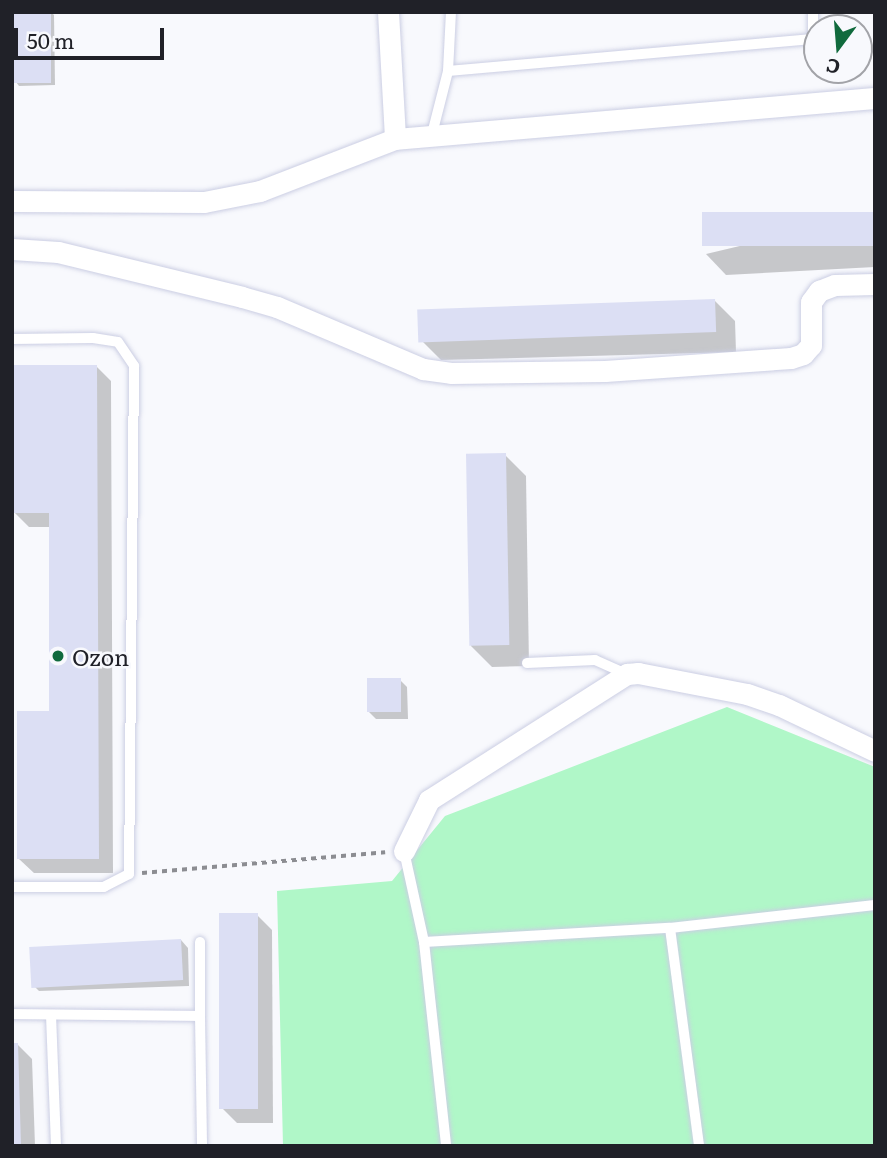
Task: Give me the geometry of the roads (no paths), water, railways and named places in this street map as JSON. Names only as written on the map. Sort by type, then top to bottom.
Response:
[{"type":"street","points":[[388,12],[395,139]]},
{"type":"street","points":[[12,201],[204,202],[260,191],[395,139],[875,98]]},
{"type":"street","points":[[12,249],[58,252],[242,297],[277,307],[422,369],[451,373],[605,371],[791,358],[803,354],[811,345],[811,302],[819,291],[835,285],[875,284]]},
{"type":"street","points":[[404,851],[429,800],[626,674],[638,673],[747,694],[779,705],[875,751]]},
{"type":"lane","points":[[432,134],[448,71],[451,12]]},
{"type":"lane","points":[[448,71],[813,39],[813,12]]},
{"type":"lane","points":[[12,339],[93,338],[118,342],[134,366],[129,874],[104,887],[12,887]]},
{"type":"lane","points":[[527,663],[595,660],[626,674]]},
{"type":"lane","points":[[404,851],[424,942],[446,1146]]},
{"type":"lane","points":[[424,942],[670,928],[875,905]]},
{"type":"lane","points":[[670,928],[699,1146]]},
{"type":"lane","points":[[200,942],[202,1146]]},
{"type":"lane","points":[[12,1014],[200,1016]]},
{"type":"lane","points":[[51,1015],[56,1146]]},
{"type":"place","name":"Ozon","points":[[58,656]]}]
